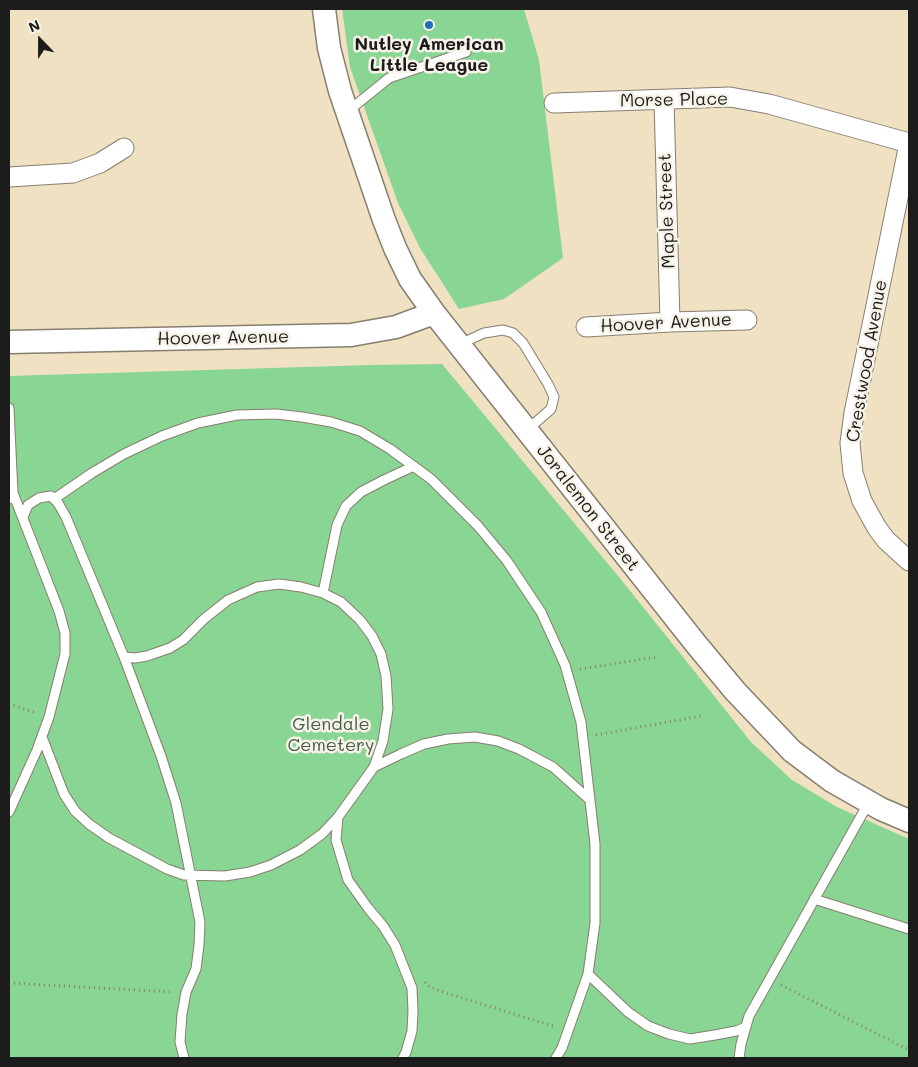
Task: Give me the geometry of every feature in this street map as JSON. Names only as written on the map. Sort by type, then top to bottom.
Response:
[{"type":"street","name":"Joralemon Street","points":[[324,9],[333,65],[384,220],[410,278],[434,313],[735,691],[792,751],[832,781],[881,809],[909,821]]},
{"type":"street","name":"Morse Place","points":[[554,103],[730,97],[769,104],[909,144]]},
{"type":"street","name":"Maple Street","points":[[664,100],[670,322]]},
{"type":"street","name":"Crestwood Avenue","points":[[909,144],[854,413],[850,443],[853,473],[862,502],[886,540],[909,561]]},
{"type":"street","points":[[9,176],[72,172],[100,163],[124,148]]},
{"type":"street","name":"Hoover Avenue","points":[[9,342],[351,335],[396,327],[434,313]]},
{"type":"street","name":"Hoover Avenue","points":[[586,327],[747,320]]},
{"type":"lane","points":[[349,118],[389,78],[466,52]]},
{"type":"lane","points":[[459,344],[484,333],[503,330],[513,333],[523,343],[554,396],[551,410],[527,431]]},
{"type":"lane","points":[[9,408],[11,496],[23,517],[59,611],[65,633],[65,654],[49,717],[38,750],[9,812]]},
{"type":"lane","points":[[54,500],[92,473],[124,454],[162,436],[198,423],[237,415],[276,414],[331,422],[360,431],[390,449],[431,479],[478,526],[507,561],[541,612],[566,671],[581,722],[595,844],[595,923],[588,974],[556,1058]]},
{"type":"lane","points":[[322,593],[337,526],[346,506],[361,492],[414,466]]},
{"type":"lane","points":[[23,517],[28,505],[39,498],[51,496],[58,503],[66,517],[124,657],[161,756],[176,803],[200,922],[196,969],[186,992],[182,1014],[180,1042],[184,1058]]},
{"type":"lane","points":[[42,737],[64,794],[75,811],[109,838],[167,870],[184,875],[226,876],[250,872],[271,865],[300,850],[322,834],[338,817],[374,767],[383,741],[388,709],[386,676],[381,654],[372,636],[360,620],[341,602],[322,593],[301,586],[279,584],[257,587],[228,600],[204,619],[183,640],[170,648],[147,656],[136,658],[124,657]]},
{"type":"lane","points":[[374,767],[424,744],[448,739],[475,737],[498,741],[519,748],[553,767],[590,800]]},
{"type":"lane","points":[[739,1058],[749,1016],[869,802]]},
{"type":"lane","points":[[338,817],[336,840],[348,880],[395,945],[412,988],[412,1031],[403,1058]]},
{"type":"lane","points":[[814,900],[909,929]]},
{"type":"lane","points":[[588,974],[628,1012],[648,1026],[670,1034],[690,1039],[736,1031],[746,1027]]},
{"type":"path","points":[[566,671],[658,657]]},
{"type":"path","points":[[9,704],[49,717]]},
{"type":"path","points":[[583,737],[701,716]]},
{"type":"path","points":[[404,966],[417,971],[429,986],[440,991],[567,1031]]},
{"type":"path","points":[[770,979],[909,1050]]},
{"type":"path","points":[[9,983],[186,992]]},
{"type":"green space","points":[[342,9],[524,9],[539,60],[563,258],[504,299],[459,309],[420,248],[398,203],[350,67]]},
{"type":"green space","name":"Glendale Cemetery","points":[[442,364],[619,577],[751,742],[792,780],[837,807],[909,839],[909,1058],[9,1058],[9,376]]},
{"type":"place","name":"Nutley American Little League","points":[[429,25]]}]
